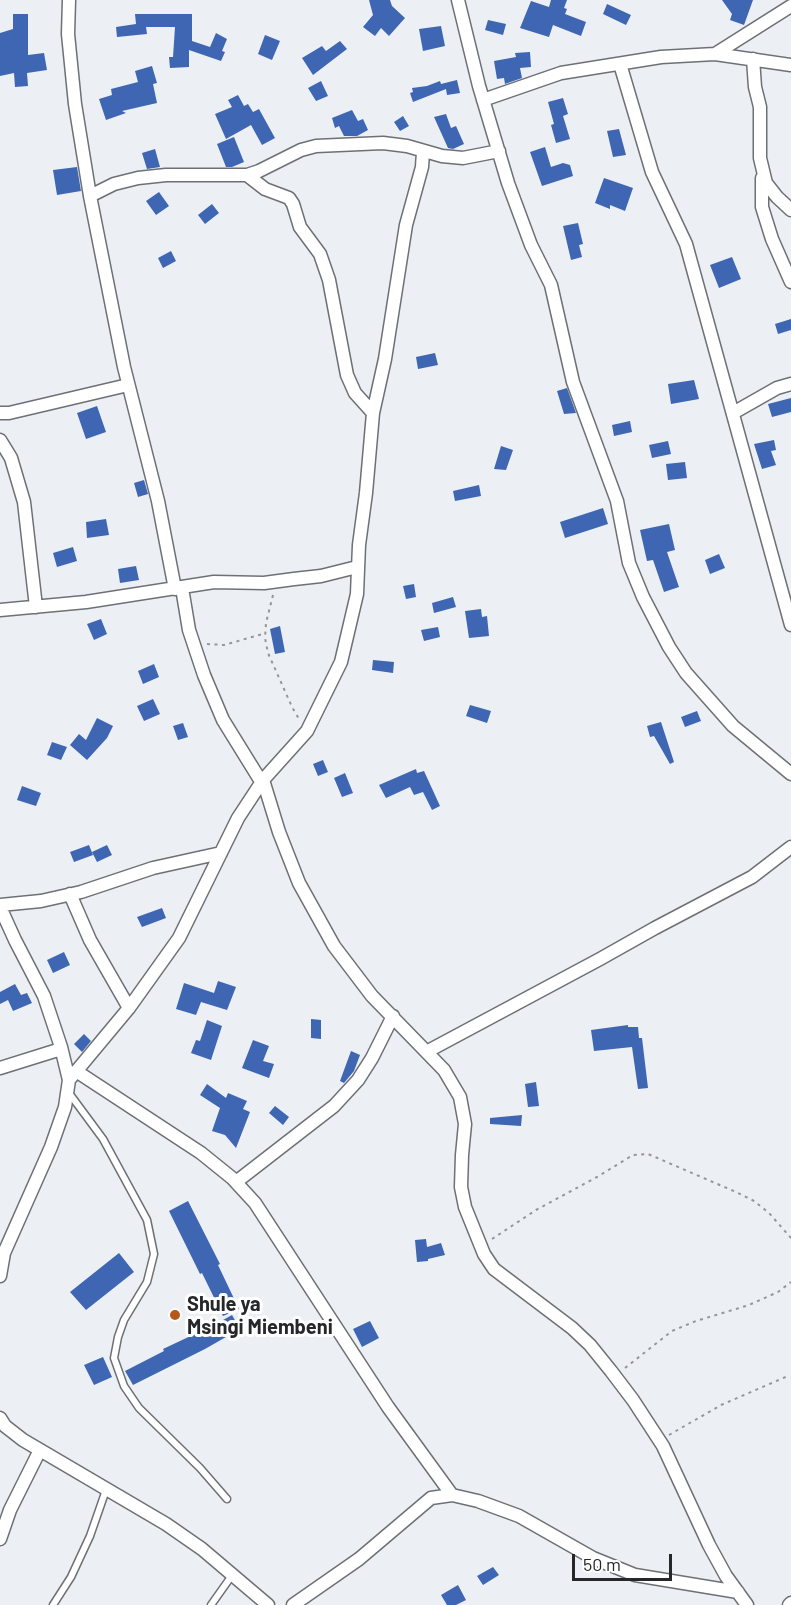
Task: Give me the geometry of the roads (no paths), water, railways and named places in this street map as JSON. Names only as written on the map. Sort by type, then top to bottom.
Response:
[{"type":"street","points":[[69,0],[68,34],[75,104],[90,196],[128,385],[178,589],[192,638],[223,720],[262,782],[299,884],[334,946],[372,996],[444,1070],[460,1097],[465,1124],[461,1187],[465,1207],[480,1246],[494,1269],[572,1328],[590,1345],[615,1375],[659,1441],[709,1545],[726,1576],[747,1605]]},
{"type":"street","points":[[458,0],[498,152],[531,244],[550,285],[573,382],[617,501],[629,563],[643,597],[669,647],[686,673],[733,726],[791,774]]},
{"type":"street","points":[[716,54],[791,3]]},
{"type":"street","points":[[483,100],[561,73],[661,57],[716,54],[791,65]]},
{"type":"street","points":[[753,59],[755,87],[760,107],[759,158],[766,183],[777,198],[791,210]]},
{"type":"street","points":[[620,64],[652,171],[686,244],[791,625]]},
{"type":"street","points":[[90,196],[114,184],[138,178],[166,175],[247,175],[301,150],[316,146],[383,143],[463,158],[498,152]]},
{"type":"street","points":[[0,1276],[4,1253],[54,1137],[65,1107],[71,1081],[129,1008],[179,938],[238,818],[262,782],[307,731],[328,692],[344,652],[357,594],[357,567],[373,413],[385,359],[406,225],[422,167],[423,152]]},
{"type":"street","points":[[763,169],[762,207],[772,239],[791,282]]},
{"type":"street","points":[[247,175],[265,189],[289,198],[300,227],[320,254],[329,280],[347,375],[354,393],[373,413]]},
{"type":"street","points":[[733,413],[777,388],[791,384]]},
{"type":"street","points":[[0,413],[9,413],[128,385]]},
{"type":"street","points":[[0,440],[10,458],[24,502],[36,607]]},
{"type":"street","points":[[0,610],[178,589],[214,582],[275,582],[321,576],[357,567]]},
{"type":"street","points":[[428,1051],[752,877],[791,847]]},
{"type":"street","points":[[221,853],[153,868],[70,894],[0,906],[44,996],[71,1081],[201,1153],[236,1182],[255,1203],[388,1407],[452,1495]]},
{"type":"street","points":[[70,894],[90,940],[129,1008]]},
{"type":"street","points":[[236,1182],[334,1106],[358,1080],[393,1016]]},
{"type":"street","points":[[0,1068],[61,1049]]},
{"type":"street","points":[[0,1419],[5,1426],[40,1450],[166,1524],[202,1548],[268,1605]]},
{"type":"street","points":[[0,1539],[10,1510],[40,1450]]},
{"type":"street","points":[[293,1605],[359,1559],[431,1498],[452,1495],[478,1501],[519,1516],[593,1558],[635,1575],[738,1592]]},
{"type":"lane","points":[[71,1081],[147,1220],[154,1254],[147,1282],[124,1320],[118,1337],[114,1358],[124,1386],[139,1408],[227,1498]]},
{"type":"lane","points":[[53,1605],[71,1577],[90,1536],[106,1490]]},
{"type":"lane","points":[[211,1605],[233,1574]]},
{"type":"place","name":"Shule ya Msingi Miembeni","points":[[175,1315]]}]
